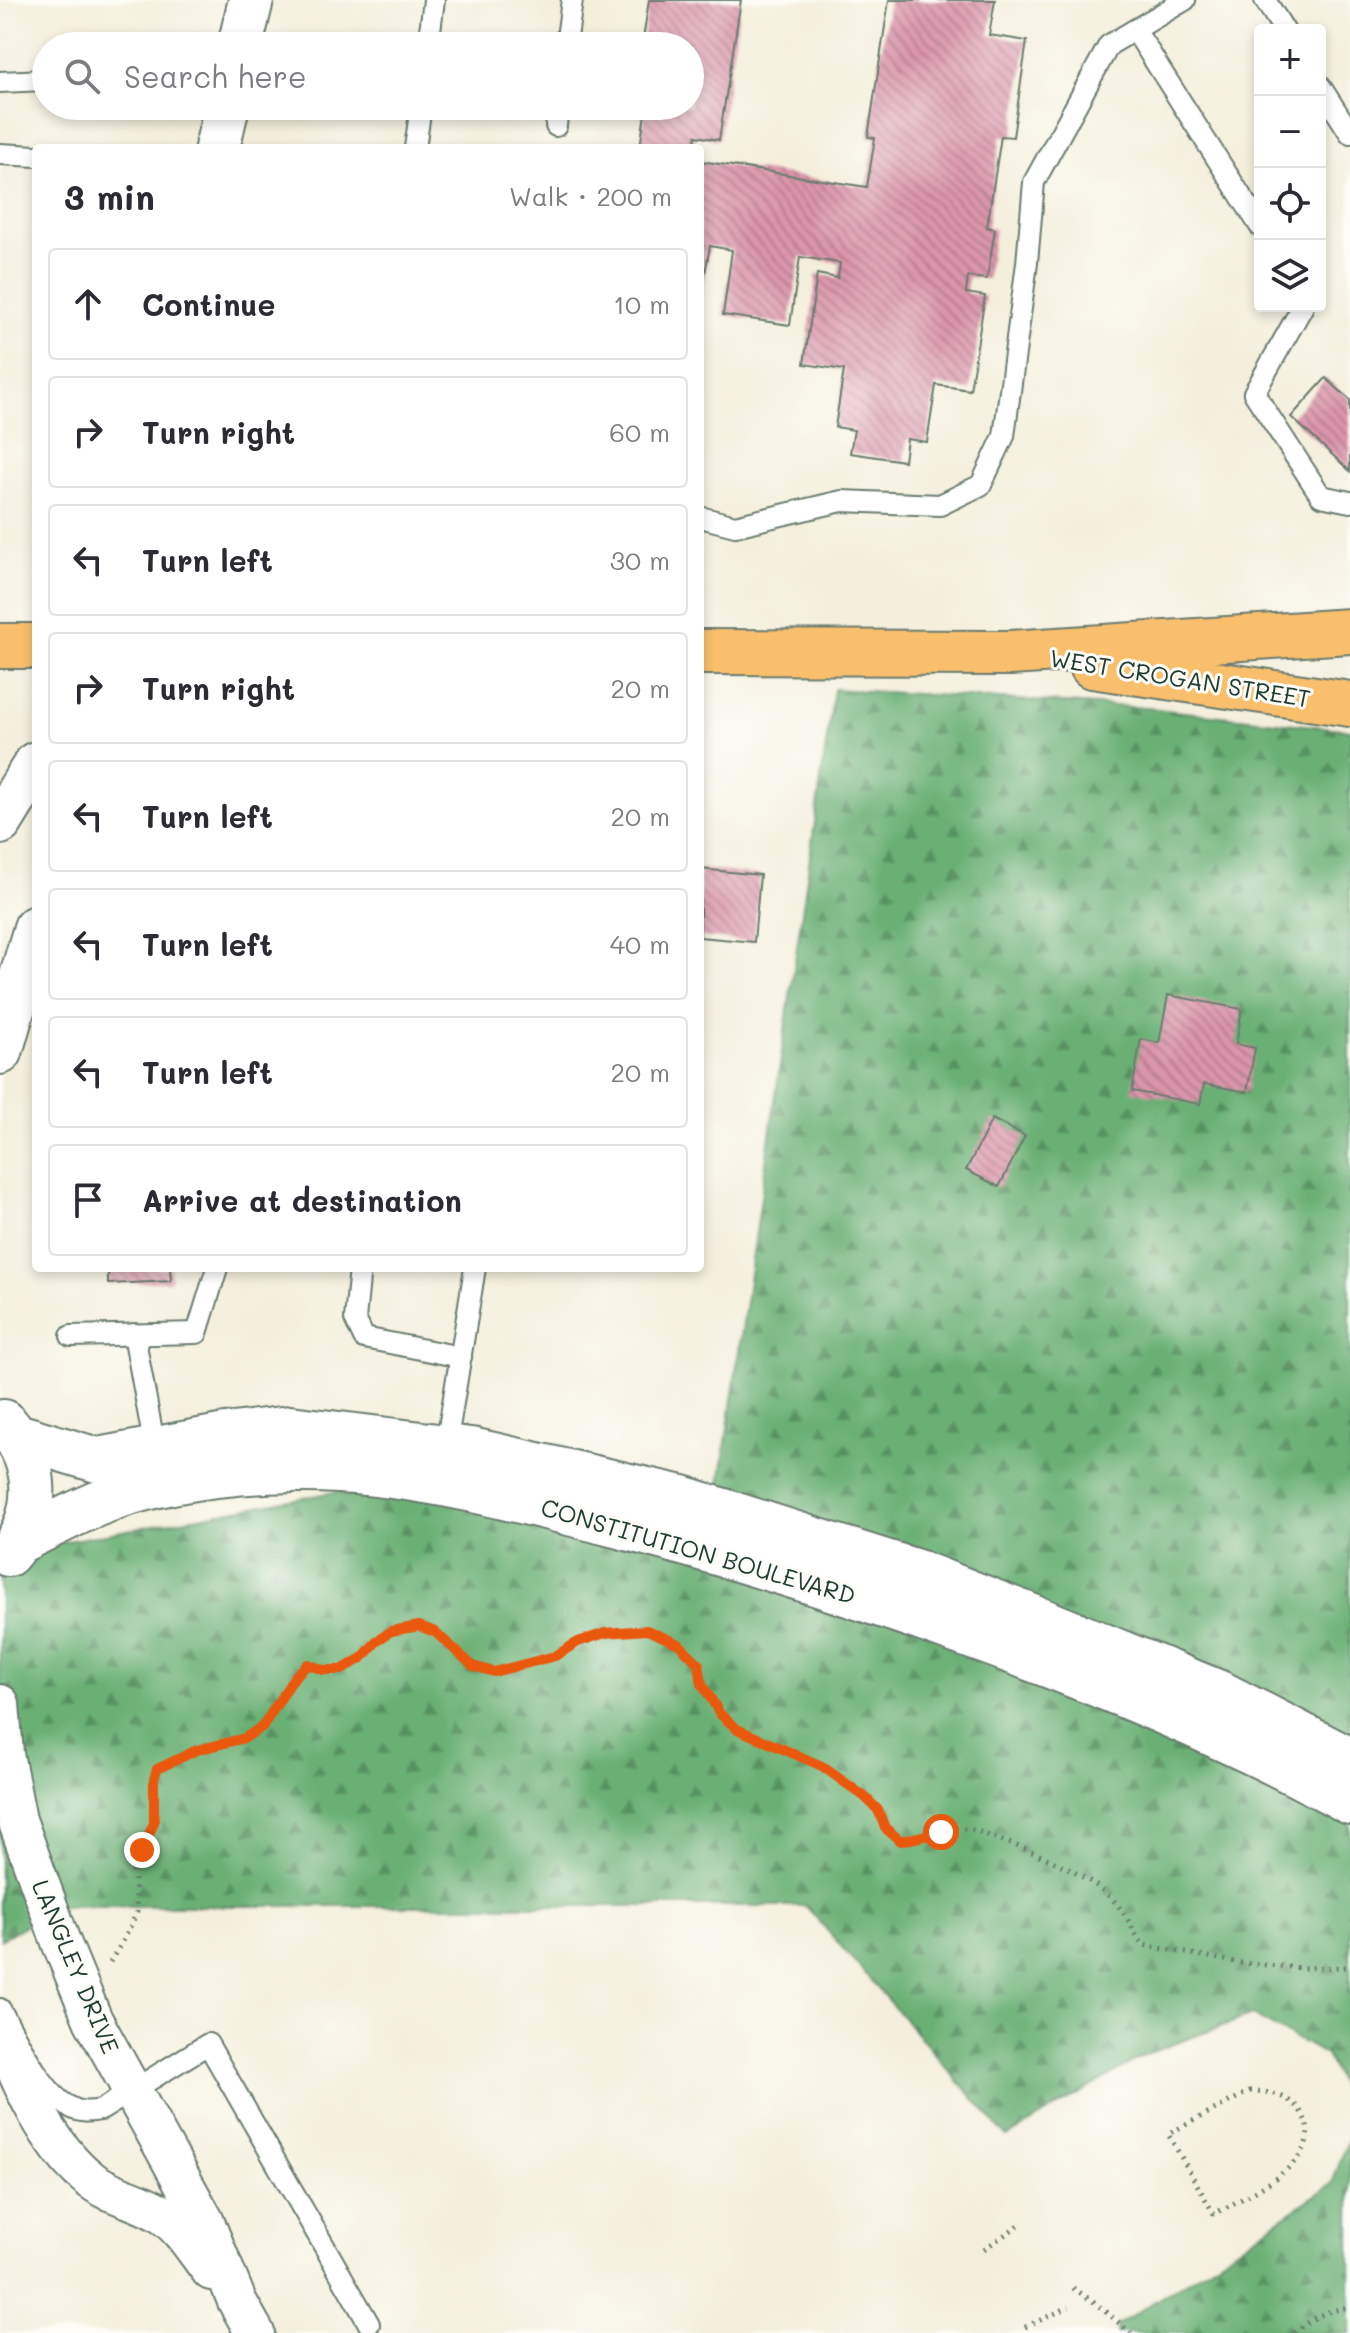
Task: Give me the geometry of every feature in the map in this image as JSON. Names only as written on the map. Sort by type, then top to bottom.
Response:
[{"type":"main road","name":"WEST CROGAN STREET","points":[[704,652],[1010,653],[1350,631]]},
{"type":"main road","points":[[0,646],[32,646]]},
{"type":"main road","name":"WEST CROGAN STREET","points":[[1010,653],[1350,704]]},
{"type":"street","points":[[243,32],[251,0]]},
{"type":"street","points":[[218,144],[224,120]]},
{"type":"street","points":[[0,822],[32,770]]},
{"type":"street","points":[[0,1052],[32,942]]},
{"type":"street","points":[[5,1559],[31,1510],[33,1477],[28,1456],[9,1427]]},
{"type":"street","name":"CONSTITUTION BOULEVARD","points":[[9,1427],[97,1460],[290,1428],[446,1446],[682,1498],[920,1573],[1222,1694],[1350,1760]]},
{"type":"street","name":"CONSTITUTION BOULEVARD","points":[[5,1559],[103,1502],[168,1484],[227,1475],[297,1470],[369,1474],[449,1486],[548,1507],[668,1538],[906,1613],[1105,1687],[1254,1753],[1350,1802]]},
{"type":"street","name":"LANGLEY DRIVE","points":[[0,1704],[4,1754],[17,1820],[36,1878],[93,2020],[204,2220],[246,2317]]},
{"type":"street","name":"LANGLEY DRIVE","points":[[0,2028],[13,2066],[52,2136],[73,2164],[94,2182],[164,2215],[186,2236],[246,2317]]},
{"type":"lane","points":[[430,32],[434,0]]},
{"type":"lane","points":[[568,32],[572,0]]},
{"type":"lane","points":[[704,518],[735,526],[842,501],[940,505],[981,485],[1004,436],[1027,263],[1034,182],[1109,45],[1185,0]]},
{"type":"lane","points":[[1265,0],[1280,24]]},
{"type":"lane","points":[[1135,30],[1254,217]]},
{"type":"lane","points":[[0,82],[32,81]]},
{"type":"lane","points":[[1326,95],[1350,133]]},
{"type":"lane","points":[[416,144],[419,120]]},
{"type":"lane","points":[[0,154],[32,156]]},
{"type":"lane","points":[[1300,312],[1254,393],[1321,496],[1350,502]]},
{"type":"lane","points":[[71,1336],[197,1333],[216,1272]]},
{"type":"lane","points":[[360,1272],[355,1319],[364,1338],[461,1357]]},
{"type":"lane","points":[[446,1446],[474,1272]]},
{"type":"lane","points":[[134,1334],[155,1449]]},
{"type":"lane","points":[[0,2009],[47,2087],[59,2101],[85,2112],[101,2110],[208,2044],[369,2324]]},
{"type":"path","points":[[107,1965],[137,1912],[133,1867],[154,1823],[154,1779],[157,1769],[197,1750],[245,1738],[263,1726],[295,1676],[308,1664],[323,1670],[342,1670],[363,1657],[391,1631],[419,1626],[435,1632],[473,1666],[494,1672],[555,1656],[578,1642],[605,1633],[647,1630],[679,1644],[699,1664],[702,1684],[720,1714],[737,1729],[822,1766],[865,1797],[878,1810],[885,1828],[901,1841],[969,1829],[1027,1849],[1078,1873],[1101,1891],[1120,1907],[1143,1945],[1241,1963],[1302,1968],[1350,1967]]},
{"type":"path","points":[[1250,2091],[1272,2093],[1296,2105],[1303,2115],[1307,2137],[1305,2148],[1291,2166],[1214,2214],[1191,2174],[1168,2134],[1231,2100],[1250,2091]]},
{"type":"path","points":[[984,2249],[1022,2223]]},
{"type":"path","points":[[1073,2288],[1131,2333]]},
{"type":"path","points":[[1025,2327],[1069,2307]]},
{"type":"path","points":[[1294,2333],[1332,2309],[1350,2307]]},
{"type":"green space","points":[[834,689],[1147,708],[1350,730],[1350,2105],[1326,2055],[1252,2015],[1144,2055],[1007,2137],[806,1906],[58,1906],[0,1940],[0,1561],[51,1544],[482,1465],[713,1532]]},
{"type":"green space","points":[[1350,2134],[1350,2333],[1117,2333],[1117,2325],[1332,2184]]},
{"type":"building","points":[[649,0],[741,0],[719,140],[696,136],[695,144],[641,144],[644,120],[704,120],[704,32],[644,32]]},
{"type":"building","points":[[889,0],[995,0],[989,35],[1027,41],[1013,137],[1001,136],[987,227],[995,229],[987,279],[968,277],[966,293],[985,296],[970,390],[936,385],[927,442],[907,439],[904,461],[850,453],[854,430],[835,427],[844,370],[804,364],[817,274],[838,278],[840,263],[800,257],[790,325],[723,315],[732,250],[710,246],[704,279],[704,162],[867,187],[875,138],[868,137]]},
{"type":"building","points":[[1326,378],[1350,400],[1350,471],[1291,417]]},
{"type":"building","points":[[704,869],[760,875],[754,942],[704,937]]},
{"type":"building","points":[[1168,995],[1242,1009],[1236,1044],[1255,1048],[1247,1092],[1204,1084],[1200,1104],[1132,1091],[1141,1039],[1159,1043]]},
{"type":"building","points":[[992,1119],[1025,1136],[999,1187],[966,1170]]},
{"type":"building","points":[[108,1272],[170,1272],[171,1281],[108,1284]]},
{"type":"route","points":[[142,1850],[154,1823],[154,1779],[157,1769],[197,1750],[245,1738],[263,1726],[295,1676],[308,1664],[323,1670],[342,1670],[363,1657],[391,1631],[419,1626],[435,1632],[473,1666],[494,1672],[555,1656],[578,1642],[605,1633],[647,1630],[679,1644],[699,1664],[702,1684],[720,1714],[737,1729],[822,1766],[865,1797],[878,1810],[885,1828],[901,1841],[941,1832]]}]
